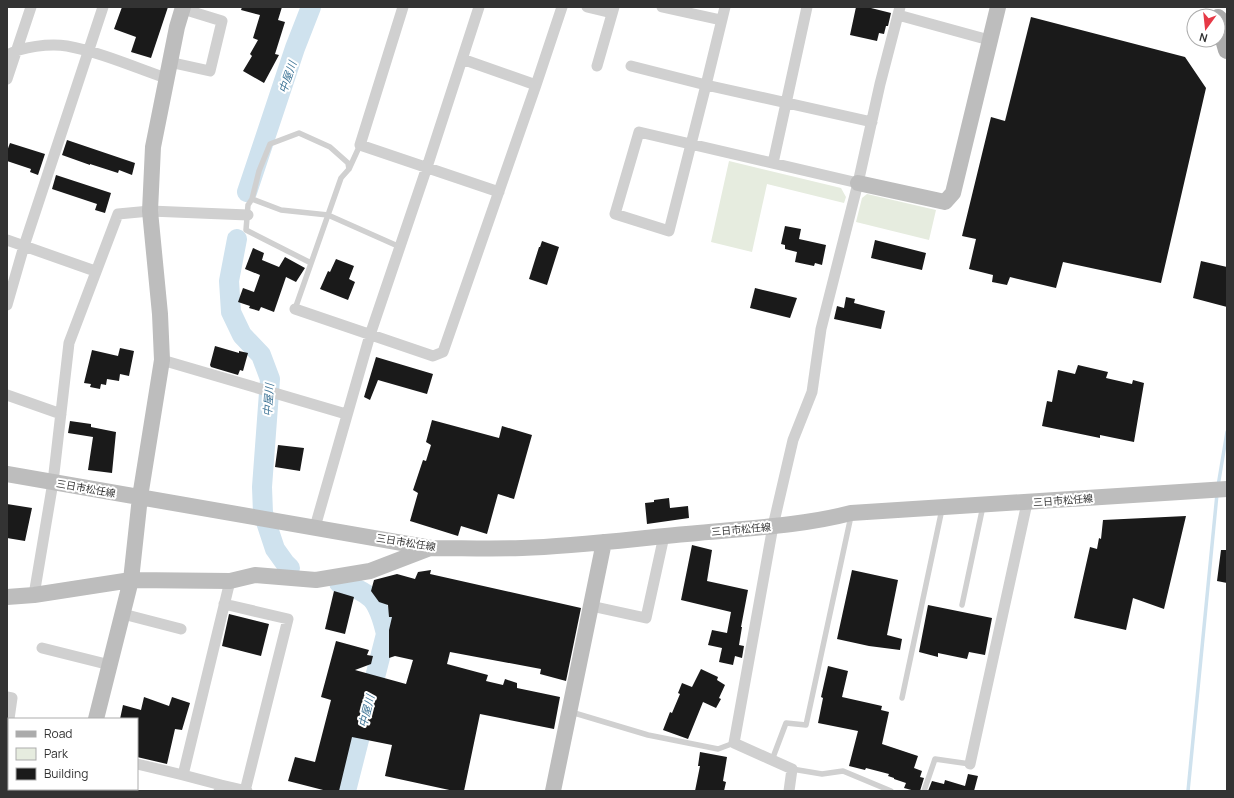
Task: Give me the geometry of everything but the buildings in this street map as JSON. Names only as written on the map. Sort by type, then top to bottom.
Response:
[{"type":"street","points":[[7,79],[12,53],[31,7]]},
{"type":"street","points":[[7,305],[24,246],[103,7]]},
{"type":"street","points":[[403,7],[360,145],[499,192]]},
{"type":"street","points":[[315,527],[346,414],[370,335],[479,7]]},
{"type":"street","points":[[295,309],[433,356],[443,352],[562,7]]},
{"type":"street","points":[[587,7],[613,10],[597,66]]},
{"type":"street","points":[[662,7],[721,20]]},
{"type":"street","points":[[725,7],[721,20],[706,85],[691,144],[669,231],[615,214],[639,132],[691,144],[773,163],[858,183],[946,202],[953,193],[998,7]]},
{"type":"street","points":[[773,163],[807,7]]},
{"type":"street","points":[[96,718],[131,580],[140,497],[162,360],[160,314],[150,211],[153,147],[169,62],[176,28],[183,8],[222,21],[210,71],[169,62]]},
{"type":"street","points":[[789,791],[792,769],[734,743],[773,526],[793,440],[812,392],[821,329],[899,11],[989,40]]},
{"type":"street","points":[[12,53],[36,46],[65,46],[88,52],[166,78]]},
{"type":"street","points":[[462,59],[536,85]]},
{"type":"street","points":[[631,66],[706,85],[872,122]]},
{"type":"street","points":[[34,595],[53,482],[69,343],[95,271],[118,214],[150,211],[248,215]]},
{"type":"street","points":[[7,240],[95,271]]},
{"type":"street","points":[[162,360],[346,414]]},
{"type":"street","points":[[7,395],[61,414]]},
{"type":"street","name":"三日市松任線","points":[[7,474],[431,548],[523,548],[604,542],[773,526],[831,519],[851,514],[1222,489]]},
{"type":"street","points":[[970,764],[1027,503]]},
{"type":"street","points":[[591,606],[646,618],[664,536]]},
{"type":"street","points":[[553,791],[604,542]]},
{"type":"street","points":[[7,597],[34,595],[131,580],[230,580],[255,575],[316,580],[370,571],[431,548]]},
{"type":"street","points":[[183,775],[230,580]]},
{"type":"street","points":[[138,764],[183,775],[220,788],[246,791],[288,618],[224,604]]},
{"type":"street","points":[[123,614],[181,629]]},
{"type":"street","points":[[42,648],[110,665]]},
{"type":"street","points":[[7,697],[12,698],[9,718]]},
{"type":"lane","points":[[311,263],[246,230],[248,205],[252,199],[258,171],[270,144],[299,133],[330,147],[348,163],[348,169]]},
{"type":"lane","points":[[295,309],[341,178],[348,169],[360,145]]},
{"type":"lane","points":[[252,199],[281,210],[328,215],[400,247]]},
{"type":"lane","points":[[962,605],[983,506]]},
{"type":"lane","points":[[902,698],[942,508]]},
{"type":"lane","points":[[772,760],[786,723],[806,725],[851,514]]},
{"type":"lane","points":[[570,712],[648,735],[718,749],[734,743]]},
{"type":"lane","points":[[924,791],[935,758],[970,764]]},
{"type":"lane","points":[[792,769],[822,774],[843,771],[891,791]]},
{"type":"green space","points":[[729,161],[841,188],[846,197],[844,203],[767,184],[752,252],[711,242]]},
{"type":"green space","points":[[867,194],[936,210],[929,240],[856,222],[862,198]]},
{"type":"waterway","name":"中屋川","points":[[247,192],[295,48],[311,7]]},
{"type":"waterway","name":"中屋川","points":[[237,239],[229,281],[231,312],[242,335],[261,355],[270,379],[262,487],[263,513],[275,549],[290,568]]},
{"type":"waterway","points":[[1218,486],[1227,432]]},
{"type":"waterway","points":[[1188,791],[1217,494]]},
{"type":"waterway","name":"中屋川","points":[[339,583],[359,590],[372,599],[380,613],[386,634],[346,791]]}]
